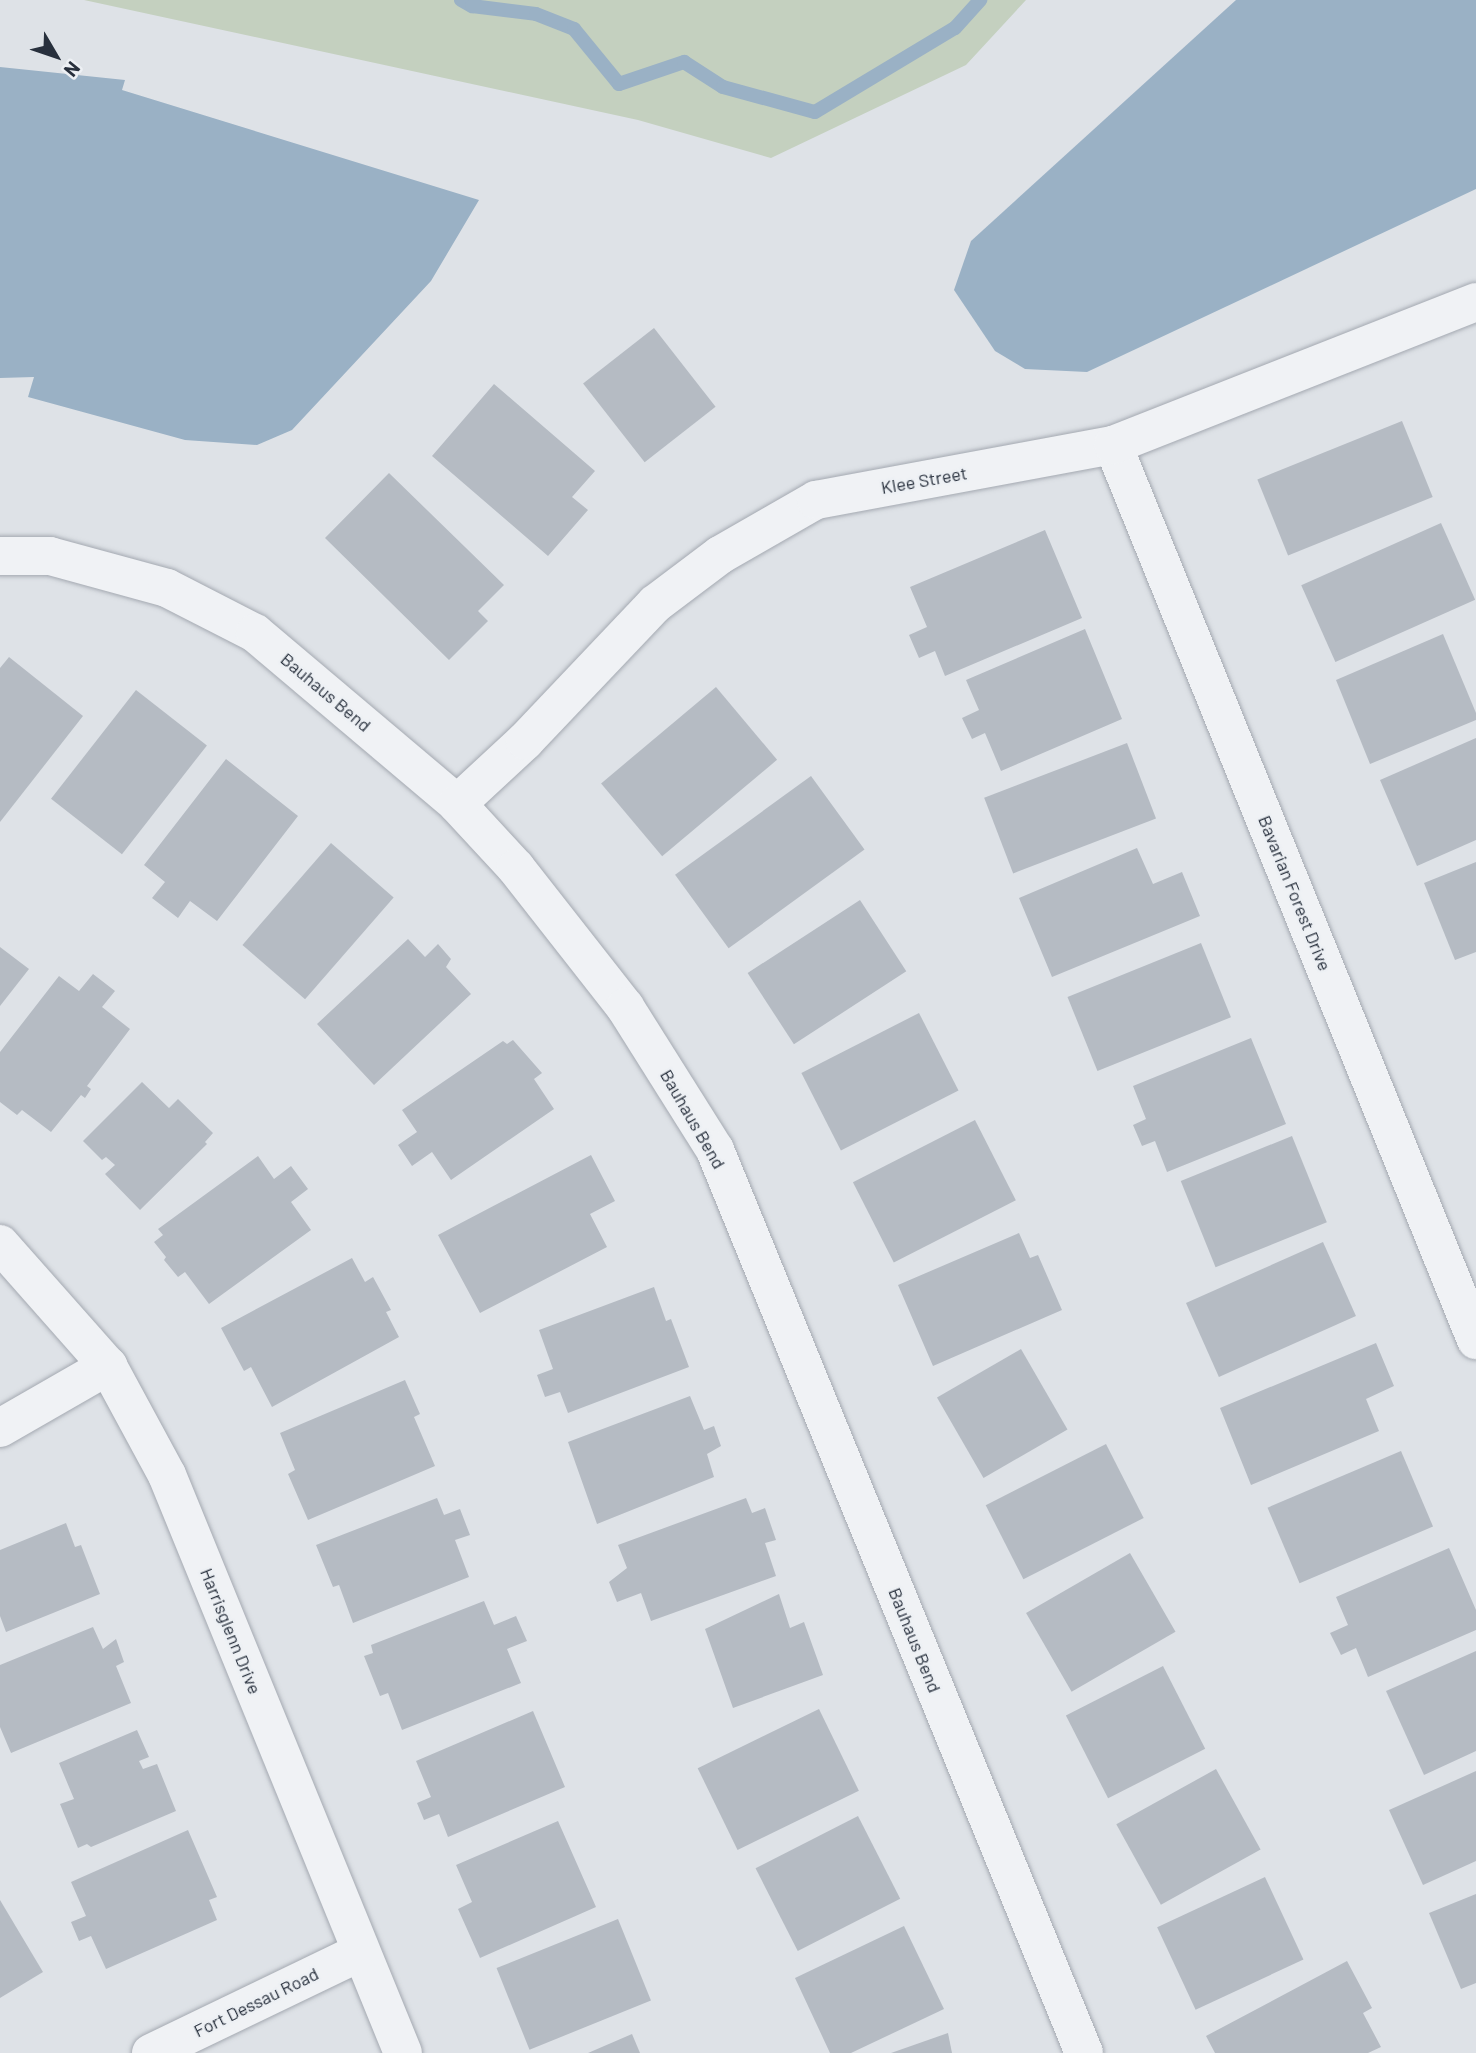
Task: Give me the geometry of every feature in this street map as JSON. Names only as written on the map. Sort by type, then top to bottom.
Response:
[{"type":"street","name":"Klee Street","points":[[457,804],[524,741],[655,604],[720,555],[816,500],[1113,446],[1476,302]]},
{"type":"street","name":"Bavarian Forest Drive","points":[[1113,446],[1476,1340]]},
{"type":"street","name":"Bauhaus Bend","points":[[0,555],[50,556],[167,588],[255,633],[457,804],[516,868],[625,1007],[715,1150],[1084,2053]]},
{"type":"street","name":"Harrisglenn Drive","points":[[0,1244],[108,1366],[167,1475],[403,2053]]},
{"type":"street","points":[[0,1428],[108,1366]]},
{"type":"street","name":"Fort Dessau Road","points":[[151,2053],[361,1952]]},
{"type":"green space","points":[[84,0],[1026,0],[966,65],[771,158],[638,120]]},
{"type":"water","points":[[1236,0],[1476,0],[1476,189],[1087,372],[1025,369],[995,351],[954,290],[971,241]]},
{"type":"water","points":[[0,67],[125,80],[122,90],[479,200],[431,281],[292,430],[257,445],[185,440],[28,397],[34,377],[0,378]]},
{"type":"building","points":[[654,328],[716,407],[645,462],[583,383]]},
{"type":"building","points":[[494,384],[595,471],[572,497],[588,510],[548,556],[432,456]]},
{"type":"building","points":[[1402,421],[1433,497],[1288,555],[1257,479]]},
{"type":"building","points":[[389,473],[504,585],[478,611],[488,621],[449,660],[325,538]]},
{"type":"building","points":[[1441,523],[1475,600],[1335,662],[1301,585]]},
{"type":"building","points":[[1045,530],[1082,618],[945,676],[935,651],[919,658],[909,635],[927,627],[910,587]]},
{"type":"building","points":[[1085,629],[1122,719],[1001,771],[985,733],[972,739],[962,718],[979,710],[966,680]]},
{"type":"building","points":[[1443,634],[1476,713],[1476,720],[1370,764],[1336,680]]},
{"type":"building","points":[[9,657],[83,716],[0,822],[0,668]]},
{"type":"building","points":[[716,687],[777,760],[662,856],[601,783]]},
{"type":"building","points":[[136,690],[207,745],[122,854],[51,799]]},
{"type":"building","points":[[1476,738],[1476,840],[1417,866],[1380,780]]},
{"type":"building","points":[[1127,743],[1156,819],[1013,873],[984,798]]},
{"type":"building","points":[[226,759],[298,816],[217,921],[190,901],[178,918],[152,898],[165,882],[144,865]]},
{"type":"building","points":[[811,776],[864,850],[729,948],[675,875]]},
{"type":"building","points":[[331,843],[394,897],[305,999],[242,945]]},
{"type":"building","points":[[1137,848],[1153,884],[1182,872],[1200,916],[1052,977],[1019,898]]},
{"type":"building","points":[[1476,862],[1476,952],[1455,960],[1424,883]]},
{"type":"building","points":[[860,900],[906,971],[794,1044],[748,973]]},
{"type":"building","points":[[408,939],[425,957],[438,944],[451,959],[446,967],[471,994],[374,1085],[317,1024]]},
{"type":"building","points":[[1201,943],[1231,1017],[1097,1071],[1067,997]]},
{"type":"building","points":[[0,947],[29,969],[0,1006]]},
{"type":"building","points":[[93,974],[115,991],[102,1007],[130,1029],[87,1086],[91,1089],[85,1098],[81,1095],[51,1132],[22,1110],[17,1115],[0,1102],[0,1052],[59,976],[79,991]]},
{"type":"building","points":[[919,1013],[958,1091],[841,1150],[801,1073]]},
{"type":"building","points":[[1251,1038],[1286,1124],[1167,1172],[1155,1141],[1142,1146],[1133,1125],[1146,1119],[1133,1086]]},
{"type":"building","points":[[513,1040],[542,1073],[534,1079],[554,1109],[451,1180],[432,1152],[412,1166],[398,1145],[417,1132],[402,1110],[503,1041],[507,1044]]},
{"type":"building","points":[[142,1082],[169,1108],[178,1099],[213,1133],[205,1142],[207,1144],[140,1210],[105,1174],[115,1165],[106,1157],[102,1160],[83,1141]]},
{"type":"building","points":[[975,1120],[1016,1200],[894,1262],[853,1182]]},
{"type":"building","points":[[1292,1136],[1327,1222],[1216,1267],[1181,1181]]},
{"type":"building","points":[[591,1155],[615,1201],[590,1214],[607,1247],[480,1313],[438,1235]]},
{"type":"building","points":[[258,1156],[274,1179],[291,1166],[308,1189],[291,1202],[311,1230],[209,1304],[185,1272],[178,1277],[164,1260],[166,1257],[154,1242],[163,1235],[158,1229]]},
{"type":"building","points":[[1019,1233],[1030,1258],[1038,1255],[1062,1310],[933,1366],[898,1285]]},
{"type":"building","points":[[1323,1242],[1356,1316],[1219,1377],[1186,1303]]},
{"type":"building","points":[[352,1258],[365,1282],[373,1277],[391,1310],[386,1312],[399,1337],[272,1407],[251,1367],[244,1371],[221,1328]]},
{"type":"building","points":[[654,1287],[666,1321],[671,1319],[689,1367],[568,1413],[560,1392],[545,1397],[537,1375],[553,1369],[539,1330]]},
{"type":"building","points":[[1376,1343],[1394,1386],[1366,1399],[1379,1431],[1251,1485],[1220,1408]]},
{"type":"building","points":[[1021,1349],[1068,1430],[983,1478],[937,1398]]},
{"type":"building","points":[[405,1380],[420,1414],[414,1417],[435,1466],[308,1520],[288,1474],[295,1470],[280,1433]]},
{"type":"building","points":[[690,1396],[704,1430],[714,1426],[721,1446],[707,1454],[714,1477],[597,1524],[568,1442]]},
{"type":"building","points":[[1106,1444],[1144,1518],[1023,1579],[986,1505]]},
{"type":"building","points":[[1401,1451],[1433,1526],[1300,1583],[1268,1508]]},
{"type":"building","points":[[437,1498],[444,1515],[460,1509],[470,1535],[455,1540],[469,1577],[353,1623],[339,1585],[333,1587],[316,1545]]},
{"type":"building","points":[[746,1498],[752,1513],[765,1508],[776,1540],[765,1543],[776,1576],[651,1621],[641,1593],[617,1602],[609,1582],[627,1568],[618,1545]]},
{"type":"building","points":[[66,1523],[75,1547],[81,1545],[100,1594],[6,1632],[0,1616],[0,1550]]},
{"type":"building","points":[[1449,1548],[1476,1610],[1476,1630],[1368,1677],[1356,1648],[1341,1655],[1330,1633],[1348,1625],[1336,1597]]},
{"type":"building","points":[[1130,1553],[1176,1632],[1072,1692],[1026,1613]]},
{"type":"building","points":[[779,1594],[790,1628],[804,1622],[823,1675],[733,1708],[705,1629]]},
{"type":"building","points":[[484,1601],[494,1625],[516,1616],[527,1641],[507,1649],[521,1683],[402,1730],[388,1693],[380,1696],[364,1656],[373,1653],[371,1645]]},
{"type":"building","points":[[93,1627],[103,1649],[116,1639],[124,1662],[116,1666],[131,1703],[11,1753],[0,1727],[0,1665]]},
{"type":"building","points":[[1476,1651],[1476,1751],[1424,1775],[1386,1691]]},
{"type":"building","points":[[1163,1666],[1205,1749],[1108,1798],[1066,1715]]},
{"type":"building","points":[[819,1709],[859,1791],[738,1850],[698,1768]]},
{"type":"building","points":[[533,1711],[565,1787],[448,1837],[439,1814],[424,1820],[417,1803],[431,1797],[416,1761]]},
{"type":"building","points":[[137,1730],[149,1757],[139,1761],[143,1769],[157,1764],[176,1811],[91,1847],[87,1844],[78,1848],[60,1804],[74,1799],[59,1763]]},
{"type":"building","points":[[1216,1769],[1261,1849],[1161,1905],[1116,1824]]},
{"type":"building","points":[[1476,1771],[1476,1861],[1423,1885],[1389,1810]]},
{"type":"building","points":[[858,1816],[900,1899],[798,1951],[756,1868]]},
{"type":"building","points":[[558,1821],[596,1907],[480,1958],[458,1909],[472,1902],[456,1865]]},
{"type":"building","points":[[188,1830],[217,1897],[209,1900],[217,1920],[106,1969],[91,1936],[79,1941],[71,1922],[86,1916],[71,1882]]},
{"type":"building","points":[[1265,1877],[1303,1959],[1196,2010],[1157,1927]]},
{"type":"building","points":[[1476,1894],[1476,1983],[1461,1989],[1429,1913]]},
{"type":"building","points":[[0,1900],[43,1972],[0,1998]]},
{"type":"building","points":[[618,1919],[651,2001],[530,2050],[497,1968]]},
{"type":"building","points":[[904,1926],[944,2009],[851,2053],[830,2053],[795,1978]]},
{"type":"building","points":[[1347,1961],[1372,2008],[1363,2013],[1381,2047],[1368,2053],[1215,2053],[1206,2036]]},
{"type":"building","points":[[948,2033],[952,2053],[891,2053]]},
{"type":"building","points":[[632,2034],[640,2053],[588,2053]]},
{"type":"waterway","points":[[461,0],[472,6],[536,14],[574,29],[619,84],[684,62],[723,87],[815,112],[955,28],[980,0]]}]
